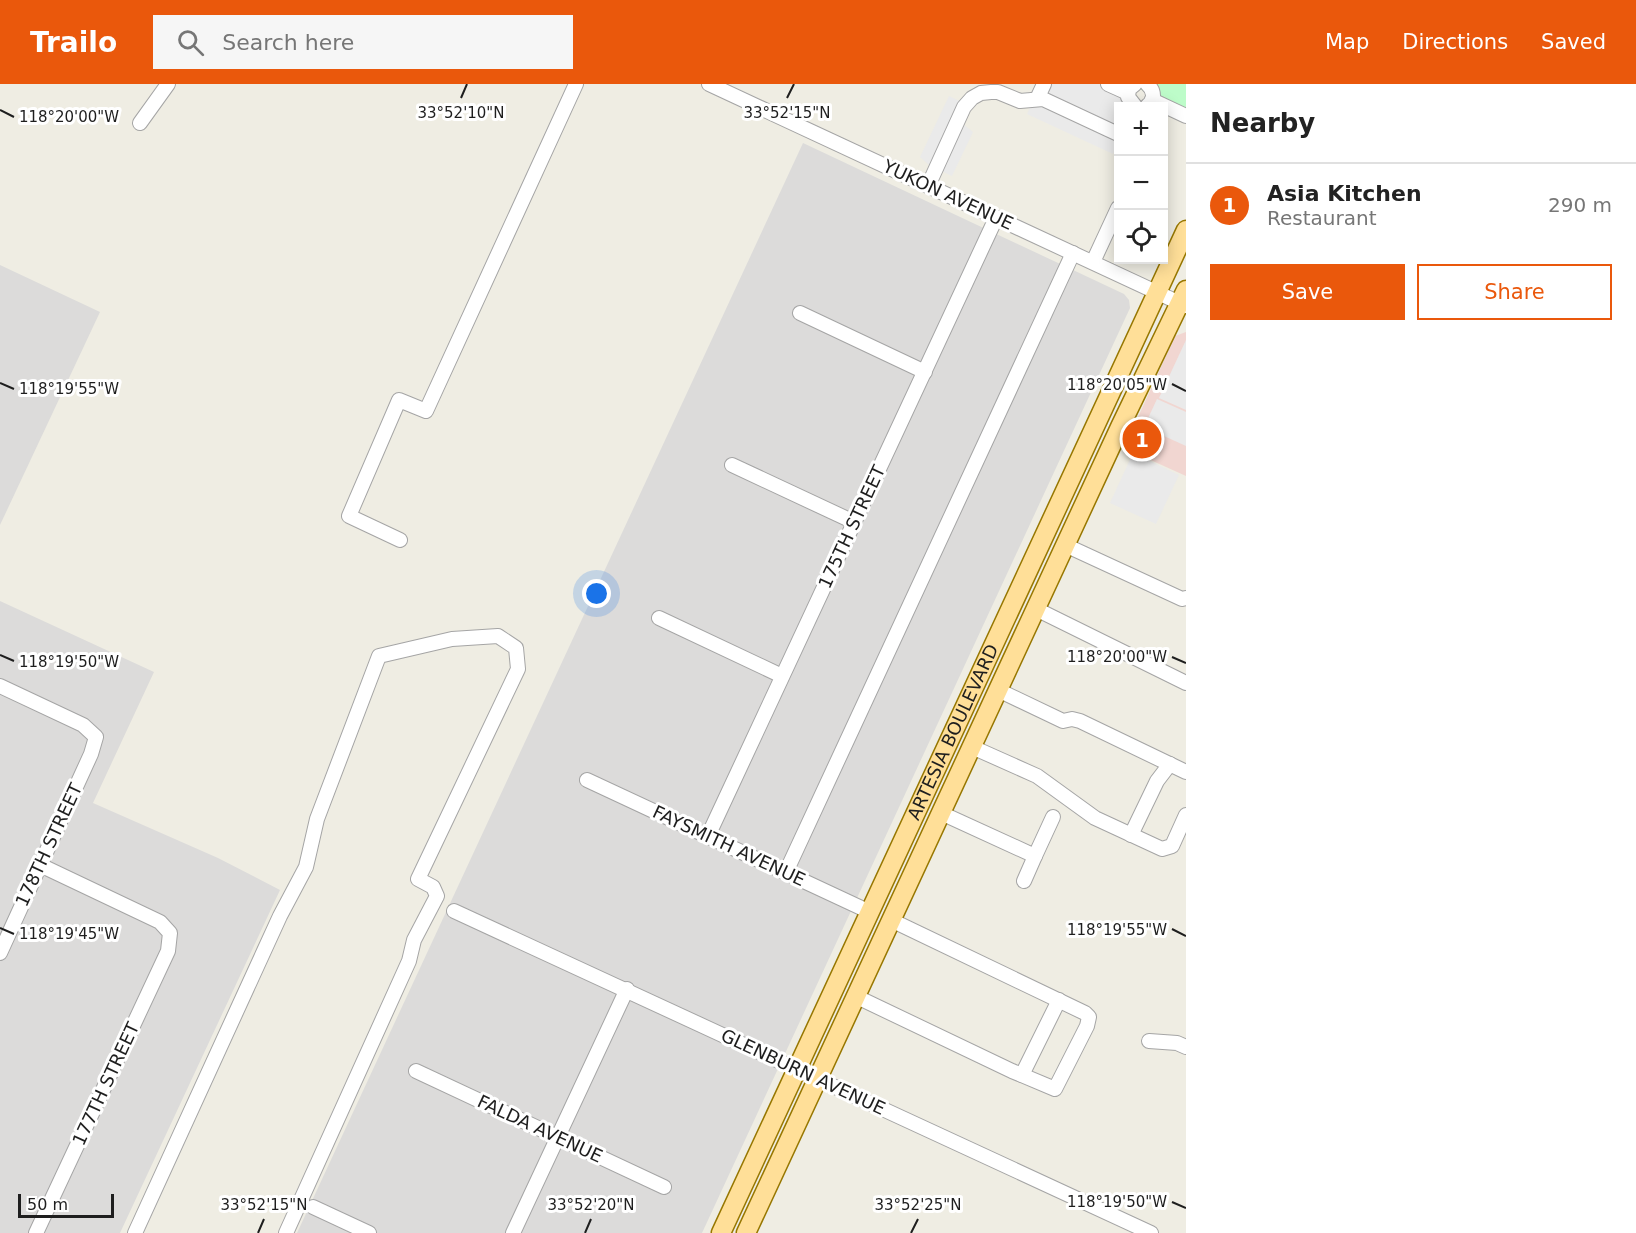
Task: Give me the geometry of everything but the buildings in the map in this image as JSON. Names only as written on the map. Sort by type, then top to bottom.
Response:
[{"type":"main road","name":"ARTESIA BOULEVARD","points":[[721,1233],[1186,230]]},
{"type":"main road","name":"ARTESIA BOULEVARD","points":[[750,1232],[816,1080],[1065,545],[1184,300]]},
{"type":"street","points":[[141,123],[168,84]]},
{"type":"street","points":[[400,540],[349,516],[399,400],[426,411],[576,84]]},
{"type":"street","name":"YUKON AVENUE","points":[[709,84],[1157,292],[1184,300]]},
{"type":"street","points":[[1037,99],[1044,84]]},
{"type":"street","points":[[1108,84],[1131,89]]},
{"type":"street","points":[[1147,84],[1153,92],[1150,102]]},
{"type":"street","points":[[928,186],[964,107],[972,98],[981,93],[998,92],[1017,101],[1043,99],[1114,132]]},
{"type":"street","points":[[1168,110],[1186,116]]},
{"type":"street","points":[[1093,262],[1118,210]]},
{"type":"street","name":"175TH STREET","points":[[708,836],[996,218]]},
{"type":"street","points":[[786,872],[1073,253]]},
{"type":"street","points":[[800,314],[925,372]]},
{"type":"street","points":[[732,465],[854,522]]},
{"type":"street","points":[[1065,545],[1182,599],[1186,598]]},
{"type":"street","points":[[1036,609],[1186,682]]},
{"type":"street","points":[[659,618],[782,676]]},
{"type":"street","points":[[135,1233],[275,926],[306,867],[317,819],[379,656],[452,639],[498,636],[516,648],[518,669],[418,879],[433,887],[437,896],[414,940],[409,961],[286,1233]]},
{"type":"street","name":"178TH STREET","points":[[0,686],[83,725],[96,737],[91,754],[0,953]]},
{"type":"street","points":[[998,690],[1063,722],[1072,719],[1080,721],[1186,772]]},
{"type":"street","points":[[972,747],[1037,776],[1082,810],[1162,849],[1169,848],[1186,815]]},
{"type":"street","points":[[1131,835],[1157,781],[1170,764]]},
{"type":"street","name":"FAYSMITH AVENUE","points":[[587,780],[870,912]]},
{"type":"street","points":[[941,813],[1035,856]]},
{"type":"street","points":[[1024,881],[1053,817]]},
{"type":"street","name":"177TH STREET","points":[[36,1233],[168,951],[171,933],[160,922],[40,865]]},
{"type":"street","name":"GLENBURN AVENUE","points":[[454,911],[1151,1233]]},
{"type":"street","points":[[855,996],[1022,1076],[1055,1089],[1058,1086],[1089,1017],[1085,1013],[891,920]]},
{"type":"street","points":[[513,1233],[627,989]]},
{"type":"street","points":[[1022,1076],[1059,1000]]},
{"type":"street","points":[[1149,1041],[1177,1043],[1186,1047]]},
{"type":"street","name":"FALDA AVENUE","points":[[416,1071],[664,1187]]},
{"type":"street","points":[[313,1208],[369,1233]]},
{"type":"shaded area","points":[[1041,84],[1124,84],[1121,97],[1123,102],[1114,102],[1113,154],[1027,114]]},
{"type":"shaded area","points":[[949,96],[972,107],[963,124],[973,132],[952,176],[929,165],[920,157]]},
{"type":"shaded area","points":[[803,143],[1124,294],[1129,300],[1130,308],[702,1233],[297,1233]]},
{"type":"shaded area","points":[[0,265],[100,312],[0,525]]},
{"type":"shaded area","points":[[1186,332],[1186,476],[1124,448],[1175,336]]},
{"type":"shaded area","points":[[1186,340],[1186,410],[1159,398]]},
{"type":"shaded area","points":[[1157,399],[1186,412],[1186,446],[1144,427]]},
{"type":"shaded area","points":[[1133,453],[1179,475],[1156,524],[1110,503]]},
{"type":"shaded area","points":[[0,601],[154,672],[93,803],[218,858],[280,890],[120,1233],[0,1233]]},
{"type":"green space","points":[[1129,84],[1186,84],[1186,111]]},
{"type":"place","name":"Asia Kitchen","points":[[1142,439]]}]
